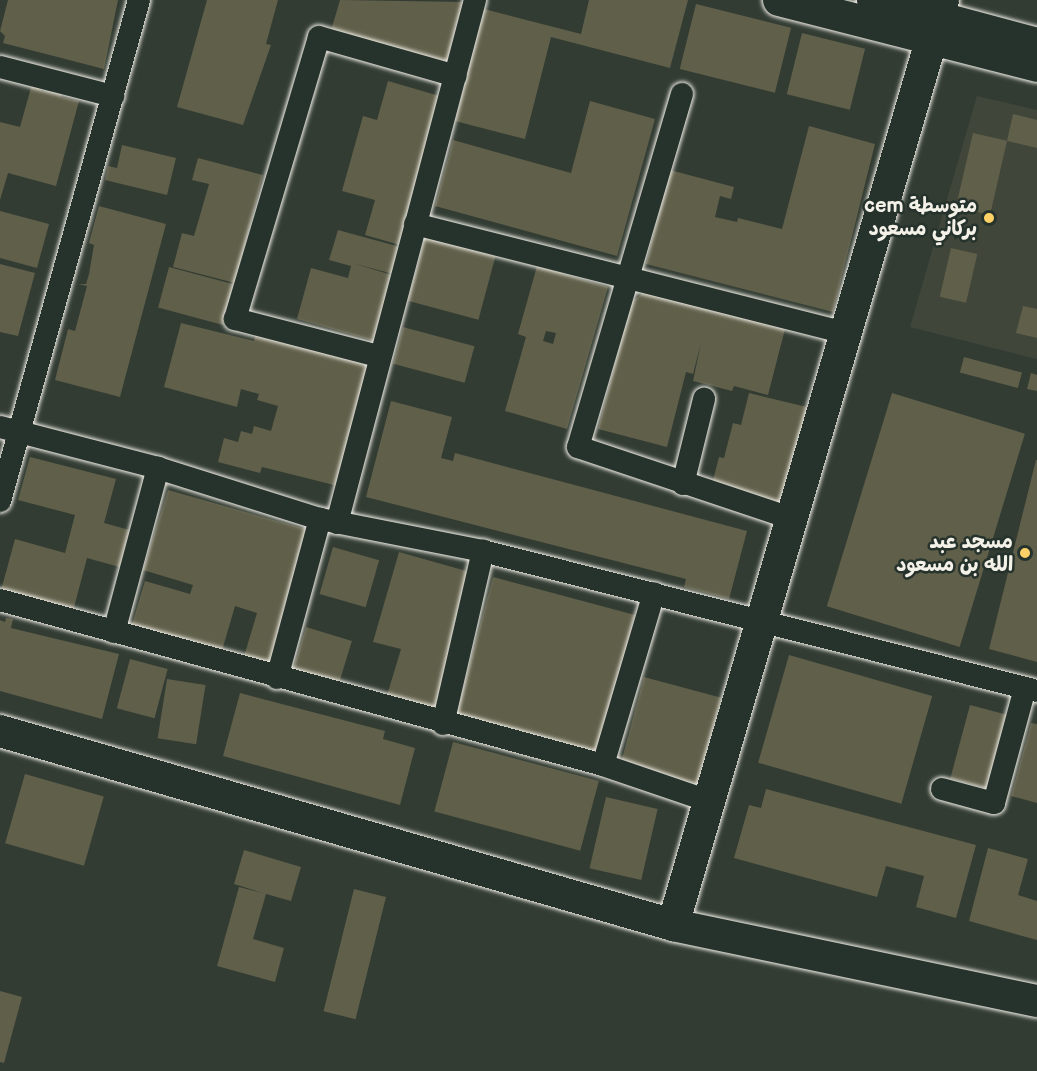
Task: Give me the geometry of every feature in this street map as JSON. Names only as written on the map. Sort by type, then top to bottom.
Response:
[{"type":"main road","points":[[779,0],[938,19],[1037,66]]},
{"type":"main road","points":[[873,0],[1037,44]]},
{"type":"main road","points":[[673,925],[938,19]]},
{"type":"main road","points":[[0,731],[673,925],[1037,1001]]},
{"type":"street","points":[[0,501],[9,429],[113,96],[139,0]]},
{"type":"street","points":[[277,678],[378,356],[475,0]]},
{"type":"street","points":[[378,356],[235,319],[319,37],[456,76]]},
{"type":"street","points":[[0,67],[113,96]]},
{"type":"street","points":[[682,94],[578,447],[682,484],[793,519]]},
{"type":"street","points":[[415,224],[847,333]]},
{"type":"street","points":[[682,484],[704,399]]},
{"type":"street","points":[[9,429],[158,468],[328,521],[483,551],[1031,689],[994,803],[942,789]]},
{"type":"street","points":[[114,632],[158,468]]},
{"type":"street","points":[[443,724],[483,551]]},
{"type":"street","points":[[603,765],[654,593]]},
{"type":"street","points":[[0,600],[443,724],[603,765],[709,801]]},
{"type":"shaded area","name":"cem متوسطة بركاني مسعود","points":[[977,96],[1037,110],[1037,359],[910,327]]},
{"type":"building","points":[[8,0],[118,0],[104,69],[3,43],[5,36],[0,31]]},
{"type":"building","points":[[207,0],[278,0],[266,44],[271,45],[243,125],[177,107]]},
{"type":"building","points":[[340,0],[465,2],[447,67],[330,34]]},
{"type":"building","points":[[589,0],[688,0],[670,68],[551,37],[525,139],[455,121],[484,9],[581,34]]},
{"type":"building","points":[[696,4],[791,28],[775,93],[680,69]]},
{"type":"building","points":[[802,33],[865,49],[850,110],[787,94]]},
{"type":"building","points":[[388,81],[443,97],[400,245],[365,235],[375,200],[342,191],[363,116],[377,120]]},
{"type":"building","points":[[32,84],[42,87],[41,91],[62,93],[61,97],[79,101],[56,186],[8,173],[0,200],[0,122],[20,127]]},
{"type":"building","points":[[590,101],[655,119],[617,256],[435,206],[453,140],[571,173]]},
{"type":"building","points":[[1013,114],[1037,120],[1037,148],[1007,141]]},
{"type":"building","points":[[809,126],[875,144],[833,312],[646,264],[670,170],[734,187],[731,199],[720,196],[715,217],[737,222],[738,218],[782,229]]},
{"type":"building","points":[[973,133],[1007,141],[990,215],[956,207]]},
{"type":"building","points":[[122,145],[176,158],[167,195],[105,180],[108,166],[117,168]]},
{"type":"building","points":[[198,158],[263,175],[235,283],[173,267],[182,233],[194,236],[209,184],[192,180]]},
{"type":"building","points":[[99,206],[166,224],[120,397],[55,380],[68,329],[75,331],[87,286],[78,284],[86,284],[89,274],[94,245],[89,243]]},
{"type":"building","points":[[0,211],[49,224],[37,268],[0,258]]},
{"type":"building","points":[[338,230],[400,247],[393,274],[352,263],[392,275],[374,341],[297,319],[311,268],[348,278],[351,266],[329,260]]},
{"type":"building","points":[[425,237],[496,256],[478,320],[408,301]]},
{"type":"building","points":[[951,248],[977,254],[966,303],[940,297]]},
{"type":"building","points":[[0,264],[35,273],[18,336],[0,332]]},
{"type":"building","points":[[537,266],[608,287],[567,429],[505,411],[526,337],[518,334]],"holes":[[[546,331],[556,333],[553,344],[543,341]]]},
{"type":"building","points":[[169,267],[234,284],[223,325],[158,308]]},
{"type":"building","points":[[643,293],[785,329],[768,395],[734,386],[732,391],[693,381],[701,343],[693,374],[686,372],[667,447],[598,429],[631,302]]},
{"type":"building","points":[[1023,306],[1037,309],[1037,338],[1016,333]]},
{"type":"building","points":[[181,323],[254,341],[256,333],[370,363],[338,486],[262,467],[260,473],[218,462],[224,438],[238,442],[241,431],[252,434],[254,426],[271,431],[278,406],[257,400],[259,394],[241,389],[237,407],[164,387]]},
{"type":"building","points":[[403,327],[474,346],[465,383],[393,364]]},
{"type":"building","points":[[964,357],[1022,373],[1018,388],[960,372]]},
{"type":"building","points":[[1031,373],[1037,375],[1037,391],[1027,389]]},
{"type":"building","points":[[749,393],[811,408],[792,481],[786,480],[777,513],[709,496],[719,457],[724,458],[733,423],[741,425]]},
{"type":"building","points":[[892,393],[1025,434],[960,647],[827,606]]},
{"type":"building","points":[[391,401],[452,417],[441,458],[453,461],[455,453],[747,531],[729,599],[684,587],[686,579],[366,497]]},
{"type":"building","points":[[30,457],[116,479],[104,523],[133,531],[123,568],[87,558],[72,615],[0,594],[15,539],[65,553],[75,515],[18,500]]},
{"type":"building","name":"مسجد عبد الله بن مسعود","points":[[1037,460],[1037,662],[989,649]]},
{"type":"building","points":[[168,490],[309,530],[269,668],[243,660],[257,613],[235,606],[221,654],[131,628],[145,581],[190,594],[193,585],[143,570]]},
{"type":"building","points":[[333,547],[379,560],[366,607],[319,594]]},
{"type":"building","points":[[399,552],[477,574],[436,716],[385,702],[401,649],[373,642]]},
{"type":"building","points":[[493,577],[635,615],[597,756],[455,718]]},
{"type":"building","points":[[6,618],[13,619],[11,628],[119,654],[102,719],[0,691],[0,620],[5,622]]},
{"type":"building","points":[[306,627],[352,641],[337,689],[291,675]]},
{"type":"building","points":[[789,655],[932,696],[901,804],[758,763]]},
{"type":"building","points":[[130,659],[168,669],[154,718],[117,708]]},
{"type":"building","points":[[644,677],[721,698],[698,786],[620,765]]},
{"type":"building","points":[[167,679],[206,685],[196,744],[158,738]]},
{"type":"building","points":[[240,693],[385,731],[383,739],[415,748],[400,805],[223,756]]},
{"type":"building","points":[[970,705],[1007,715],[987,788],[950,778]]},
{"type":"building","points":[[1031,723],[1037,724],[1037,803],[1011,796]]},
{"type":"building","points":[[453,742],[599,781],[580,851],[434,812]]},
{"type":"building","points":[[25,774],[104,797],[84,866],[5,843]]},
{"type":"building","points":[[766,789],[976,845],[956,918],[916,907],[924,876],[886,866],[877,897],[734,858],[749,805],[761,808]]},
{"type":"building","points":[[606,797],[658,809],[641,880],[590,868]]},
{"type":"building","points":[[988,848],[1028,859],[1018,895],[1037,901],[1037,940],[969,921]]},
{"type":"building","points":[[244,850],[301,867],[291,901],[266,894],[253,939],[284,948],[275,982],[217,966],[239,887],[263,893],[234,884]]},
{"type":"building","points":[[354,889],[386,897],[356,1019],[324,1011]]},
{"type":"building","points":[[0,991],[22,997],[4,1063],[0,1062]]},
{"type":"place","name":"cem متوسطة بركاني مسعود","points":[[989,218]]},
{"type":"place","name":"مسجد عبد الله بن مسعود","points":[[1025,553]]}]
